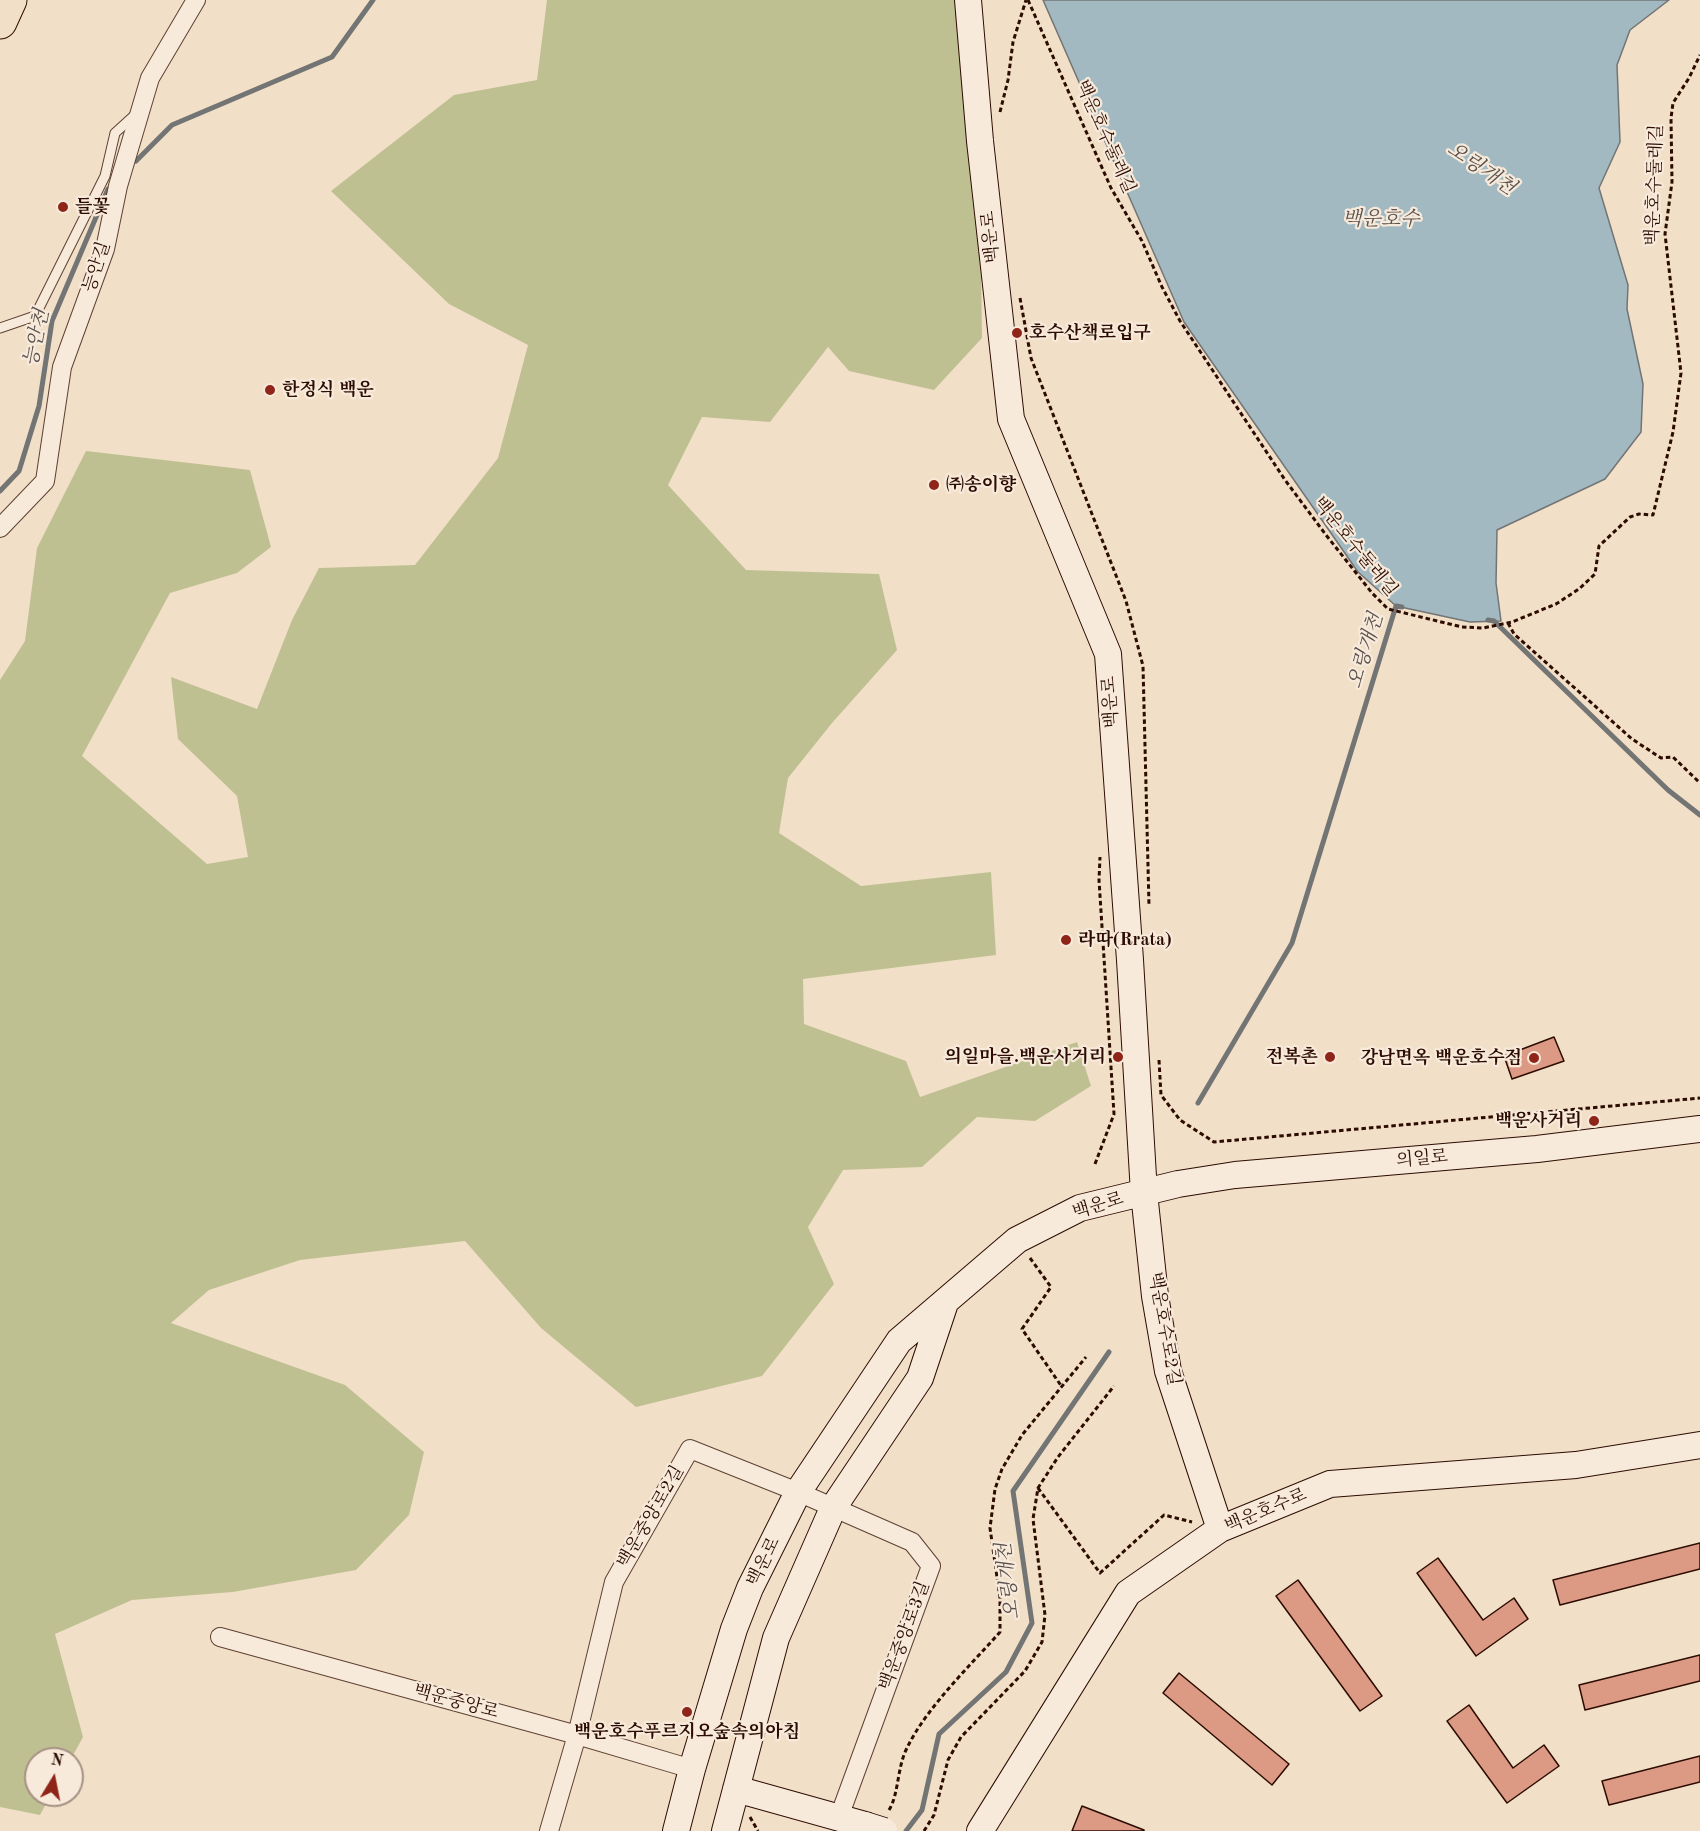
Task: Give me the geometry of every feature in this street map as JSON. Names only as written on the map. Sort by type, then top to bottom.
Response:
[{"type":"highway","points":[[0,22],[10,0]]},
{"type":"main road","name":"백운로","points":[[676,1831],[734,1629],[750,1588],[798,1492],[899,1341],[1017,1240],[1080,1208],[1144,1193],[1108,654],[1011,419],[980,141],[968,0]]},
{"type":"main road","name":"의일로","points":[[1144,1193],[1178,1184],[1235,1175],[1537,1149],[1700,1129]]},
{"type":"main road","name":"백운호수로2길","points":[[1144,1193],[1155,1296],[1168,1371],[1220,1529]]},
{"type":"main road","points":[[725,1831],[776,1638],[833,1508],[920,1378],[945,1303]]},
{"type":"main road","name":"백운호수로","points":[[980,1831],[1128,1593],[1220,1529],[1330,1484],[1576,1465],[1700,1445]]},
{"type":"main road","points":[[750,1588],[771,1569],[780,1569],[788,1576],[793,1600]]},
{"type":"main road","points":[[736,1789],[839,1817],[879,1823]]},
{"type":"street","name":"능안길","points":[[0,528],[45,481],[62,367],[105,249],[118,186],[150,78],[196,0]]},
{"type":"street","name":"백운중앙로2길","points":[[577,1735],[614,1582],[690,1449],[833,1508]]},
{"type":"street","name":"백운중앙로3길","points":[[833,1508],[912,1542],[931,1566],[839,1817]]},
{"type":"street","name":"백운중앙로","points":[[220,1637],[692,1769]]},
{"type":"street","points":[[549,1831],[577,1735]]},
{"type":"lane","points":[[0,328],[35,316],[105,176],[115,133],[141,109]]},
{"type":"path","points":[[980,141],[999,117],[1008,80],[1013,42],[1027,0]]},
{"type":"path","name":"백운호수둘레길","points":[[1027,0],[1111,188],[1142,241],[1162,287],[1180,321],[1260,444],[1326,535],[1372,593],[1388,609],[1462,627],[1483,628],[1508,623],[1556,604],[1579,589],[1594,574],[1599,546],[1630,517],[1639,514],[1653,515],[1673,432],[1681,373],[1665,234],[1672,182],[1671,118],[1673,103],[1700,55]]},
{"type":"path","points":[[1508,623],[1514,634],[1632,739],[1661,758],[1673,757],[1700,783]]},
{"type":"path","points":[[1095,1164],[1114,1114],[1099,880],[1100,857]]},
{"type":"path","points":[[1214,1143],[1700,1098]]},
{"type":"path","points":[[1017,1240],[1051,1287],[1022,1329],[1062,1386]]},
{"type":"path","points":[[879,1823],[894,1803],[897,1775],[905,1750],[918,1725],[1000,1632],[1000,1598],[990,1528],[994,1489],[1002,1469],[1022,1435],[1086,1357]]},
{"type":"path","points":[[924,1831],[934,1815],[948,1760],[961,1737],[1025,1671],[1042,1642],[1046,1615],[1033,1519],[1038,1488],[1058,1457],[1114,1386]]},
{"type":"path","points":[[1038,1488],[1100,1573],[1164,1515],[1220,1529]]},
{"type":"green space","points":[[547,0],[956,0],[980,187],[982,338],[934,390],[849,371],[828,347],[770,422],[702,417],[668,485],[746,570],[879,574],[897,650],[832,723],[788,778],[779,833],[861,886],[991,872],[996,955],[803,979],[804,1024],[906,1061],[920,1097],[1077,1042],[1091,1086],[1035,1121],[977,1117],[922,1167],[843,1170],[808,1227],[834,1284],[762,1376],[636,1407],[541,1328],[465,1241],[300,1260],[209,1290],[171,1323],[345,1385],[424,1452],[409,1515],[356,1570],[233,1592],[132,1600],[55,1634],[83,1737],[78,1747],[24,1747],[24,1807],[44,1807],[40,1815],[0,1807],[0,680],[25,641],[37,548],[86,451],[250,470],[271,547],[237,573],[170,593],[82,756],[207,864],[248,857],[237,796],[178,739],[171,677],[257,709],[292,620],[319,568],[415,565],[498,458],[528,345],[449,304],[331,191],[454,95],[537,80]]},
{"type":"water","name":"백운호수","points":[[1043,0],[1669,0],[1630,30],[1617,65],[1620,142],[1599,188],[1628,285],[1627,309],[1643,384],[1641,432],[1605,479],[1497,530],[1496,583],[1501,621],[1470,622],[1396,606],[1358,572],[1184,322]]},
{"type":"building","name":"강남면옥 백운호수점","points":[[1554,1037],[1564,1061],[1512,1079],[1504,1056]]},
{"type":"building","points":[[1700,1543],[1700,1569],[1560,1605],[1553,1580]]},
{"type":"building","points":[[1438,1558],[1483,1620],[1514,1598],[1528,1619],[1476,1656],[1417,1573]]},
{"type":"building","points":[[1298,1580],[1382,1696],[1360,1711],[1276,1596]]},
{"type":"building","points":[[1700,1655],[1700,1681],[1585,1710],[1579,1685]]},
{"type":"building","points":[[1179,1673],[1289,1764],[1272,1785],[1163,1693]]},
{"type":"building","points":[[1469,1705],[1513,1768],[1544,1745],[1559,1766],[1507,1803],[1447,1721]]},
{"type":"building","points":[[1700,1756],[1700,1782],[1609,1805],[1602,1781]]},
{"type":"building","points":[[1082,1806],[1144,1830],[1144,1831],[1072,1831]]},
{"type":"waterway","name":"능안천","points":[[136,161],[172,125],[332,57],[373,0]]},
{"type":"waterway","name":"능안천","points":[[0,491],[19,471],[39,406],[52,321],[108,189]]},
{"type":"waterway","name":"오링개천","points":[[1198,1103],[1292,943],[1396,606],[1402,607]]},
{"type":"waterway","points":[[1488,620],[1494,621],[1668,790],[1700,815]]},
{"type":"waterway","name":"오링개천","points":[[906,1831],[922,1810],[939,1734],[1006,1672],[1032,1623],[1013,1491],[1109,1352]]},
{"type":"place","name":"들꽃","points":[[63,207]]},
{"type":"place","name":"호수산책로입구","points":[[1017,333]]},
{"type":"place","name":"한정식 백운","points":[[270,390]]},
{"type":"place","name":"㈜송이향","points":[[934,485]]},
{"type":"place","name":"라따(Rrata)","points":[[1066,940]]},
{"type":"place","name":"의일마을.백운사거리","points":[[1118,1057]]},
{"type":"place","name":"전복촌","points":[[1330,1057]]},
{"type":"place","name":"강남면옥 백운호수점","points":[[1534,1058]]},
{"type":"place","name":"백운사거리","points":[[1594,1121]]},
{"type":"place","name":"백운호수푸르지오숲속의아침","points":[[687,1712]]}]
